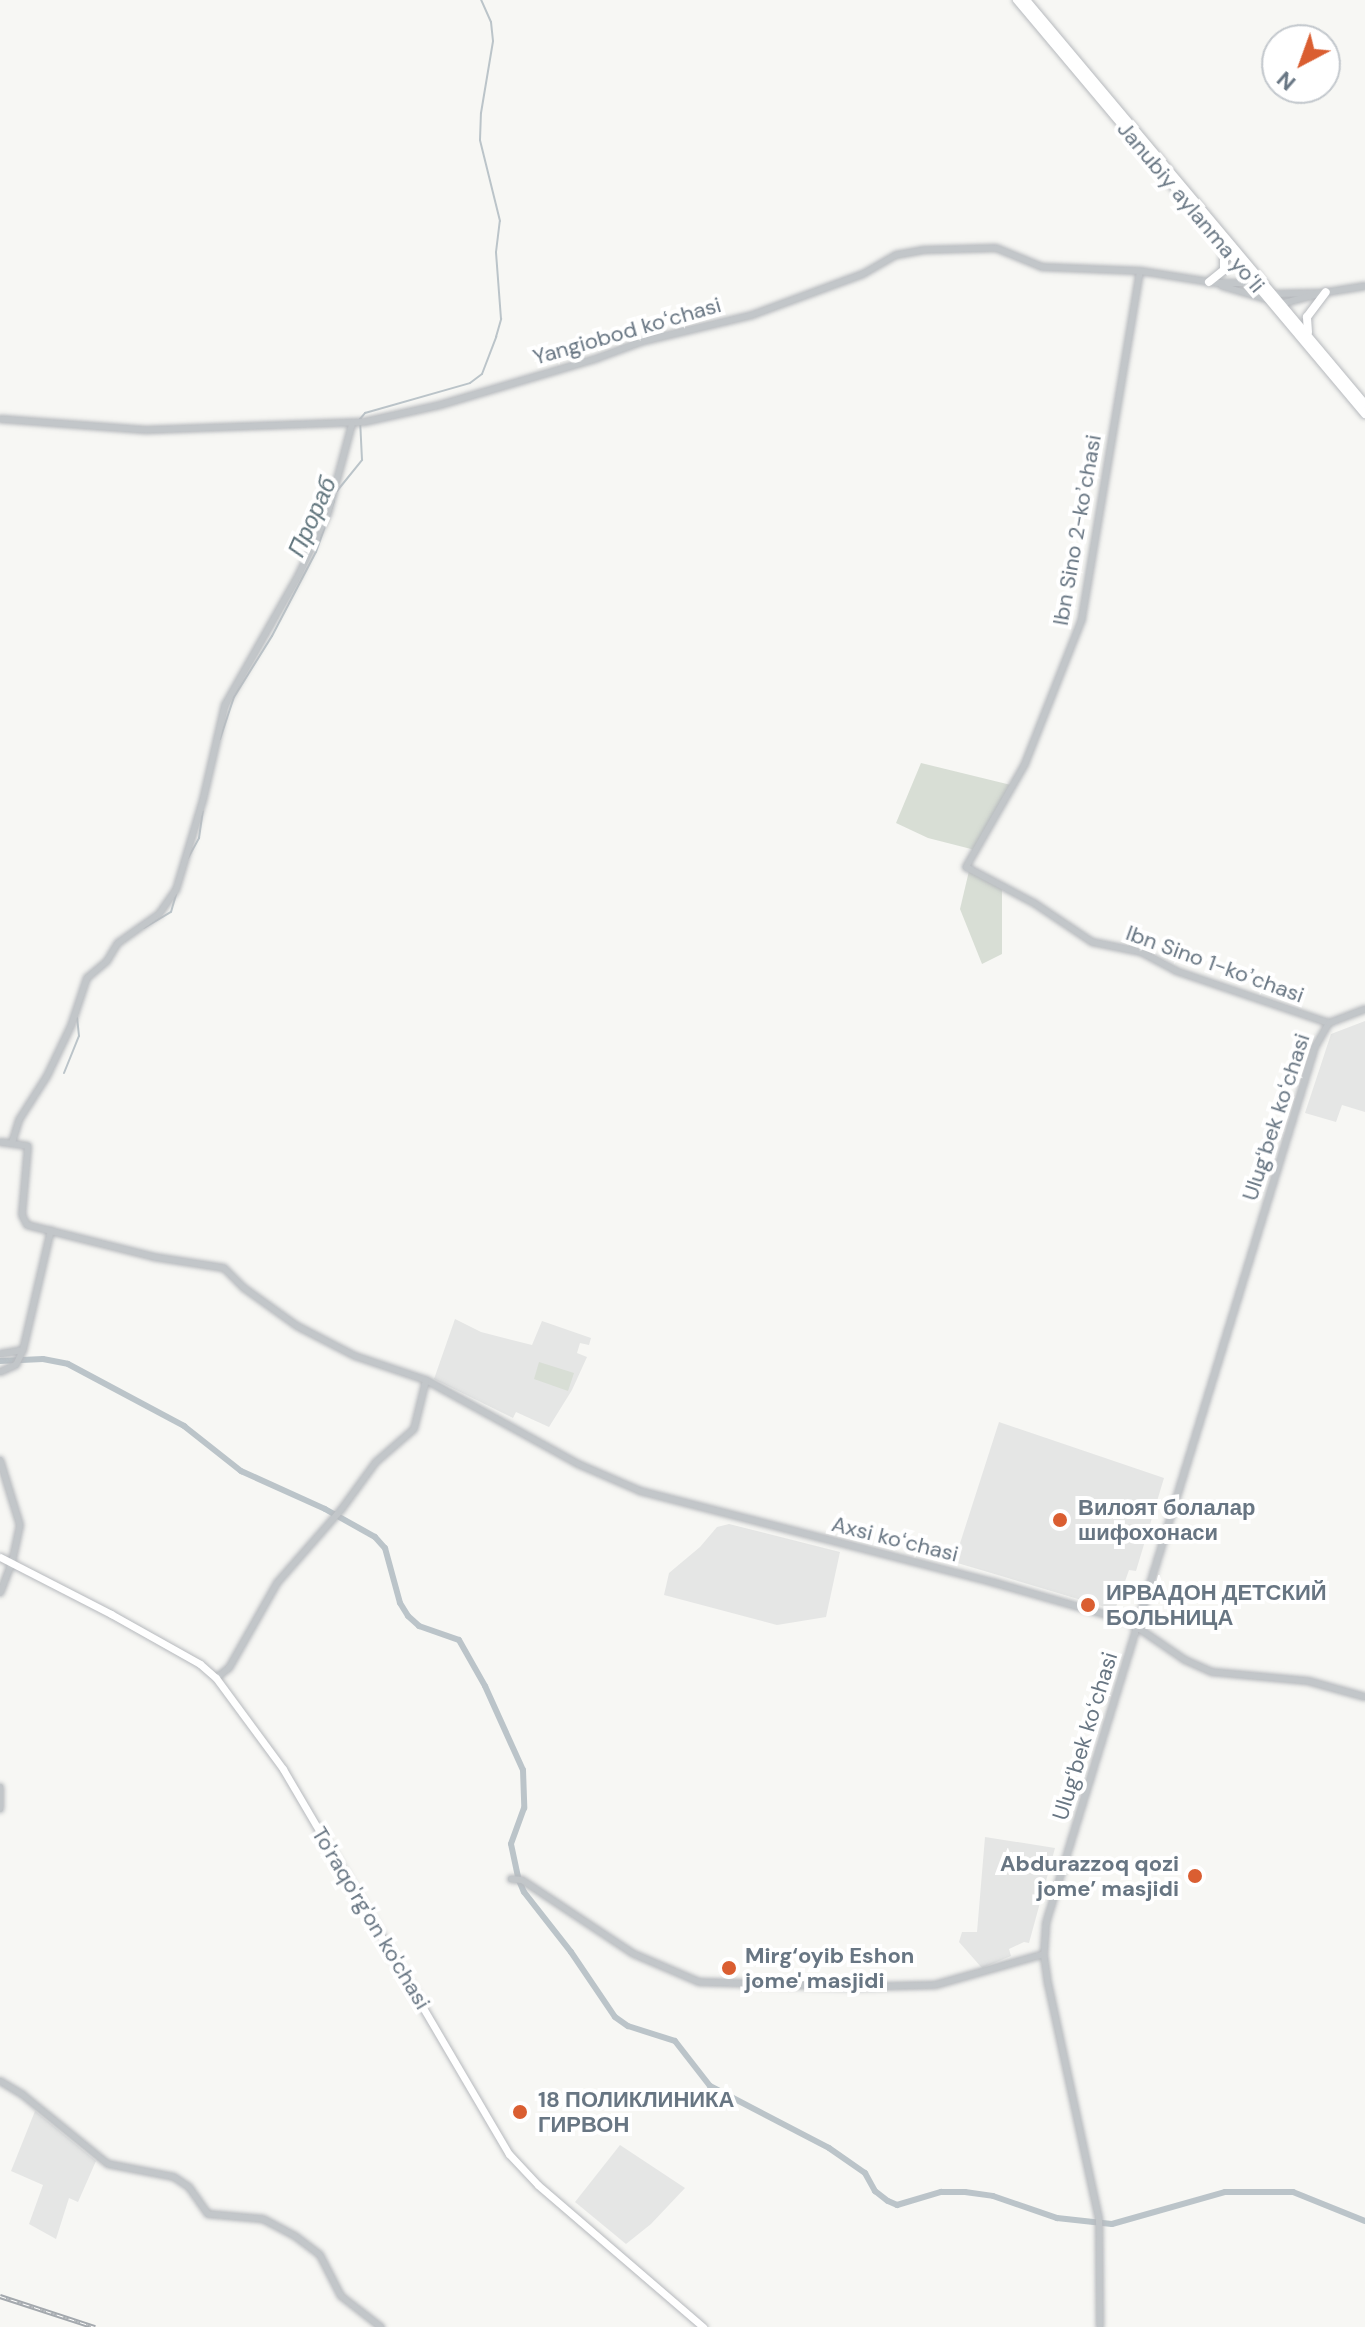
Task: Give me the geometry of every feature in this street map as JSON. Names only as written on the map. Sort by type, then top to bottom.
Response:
[{"type":"highway","name":"Janubiy aylanma yoʻli","points":[[1017,0],[1253,283],[1281,304],[1365,404]]},
{"type":"highway","name":"Janubiy aylanma yoʻli","points":[[1026,0],[1264,284],[1270,296],[1365,414]]},
{"type":"highway","points":[[1212,282],[1224,270],[1224,247]]},
{"type":"highway","points":[[1312,340],[1305,327],[1307,317],[1324,292]]},
{"type":"main road","name":"To'raqo'rg'on ko'chasi","points":[[0,1557],[200,1664],[216,1678],[283,1769],[509,2154],[538,2185],[703,2327]]},
{"type":"street","name":"Yangiobod koʻchasi","points":[[0,419],[146,430],[364,422],[440,405],[595,359],[644,341],[752,315],[863,274],[906,252],[996,248],[1042,267],[1140,271],[1212,282],[1264,284]]},
{"type":"street","name":"Ibn Sino 2-koʼchasi","points":[[966,867],[1025,764],[1082,619],[1140,271]]},
{"type":"street","points":[[1212,282],[1270,296],[1365,286]]},
{"type":"street","points":[[1281,304],[1324,292]]},
{"type":"street","points":[[0,1142],[12,1143],[19,1120],[47,1076],[71,1026],[87,978],[107,961],[118,943],[159,914],[176,890],[203,800],[225,705],[298,576],[328,513],[352,424]]},
{"type":"street","name":"Ibn Sino 1-koʼchasi","points":[[966,867],[1034,903],[1092,942],[1141,952],[1176,971],[1329,1023]]},
{"type":"street","name":"Ulugʻbek koʻchasi","points":[[1100,2327],[1099,2219],[1044,1954],[1046,1923],[1315,1047],[1329,1023],[1365,1009]]},
{"type":"street","name":"Axsi koʻchasi","points":[[12,1143],[28,1146],[22,1221],[154,1257],[224,1268],[244,1288],[297,1326],[355,1356],[426,1380],[578,1464],[662,1499],[1006,1585],[1137,1626],[1174,1654],[1212,1672],[1308,1681],[1365,1697]]},
{"type":"street","points":[[0,1372],[16,1364],[22,1352],[51,1230]]},
{"type":"street","points":[[0,1354],[22,1352]]},
{"type":"street","points":[[216,1678],[229,1668],[277,1583],[338,1513],[376,1462],[414,1429],[426,1380]]},
{"type":"street","points":[[0,1460],[20,1516],[12,1562],[0,1593]]},
{"type":"street","points":[[0,1787],[0,1809]]},
{"type":"street","points":[[511,1879],[522,1880],[634,1954],[699,1982],[854,1987],[935,1985],[1044,1954]]},
{"type":"street","points":[[0,2081],[23,2095],[108,2164],[174,2177],[189,2187],[208,2214],[263,2219],[295,2236],[320,2255],[341,2296],[381,2327]]},
{"type":"shaded area","points":[[921,763],[1011,785],[975,850],[928,838],[896,823]]},
{"type":"shaded area","points":[[969,871],[1002,888],[1002,954],[982,964],[960,909]]},
{"type":"shaded area","points":[[1365,1021],[1365,1112],[1342,1105],[1336,1122],[1305,1113],[1331,1034]]},
{"type":"shaded area","points":[[455,1319],[481,1332],[532,1345],[542,1321],[591,1338],[589,1345],[580,1343],[577,1353],[587,1357],[572,1390],[549,1427],[516,1412],[513,1418],[434,1379]]},
{"type":"shaded area","points":[[539,1362],[574,1373],[568,1391],[534,1379]]},
{"type":"shaded area","name":"Вилоят болалар шифохонаси","points":[[999,1422],[1164,1478],[1136,1571],[1129,1570],[1115,1610],[954,1562]]},
{"type":"shaded area","points":[[729,1524],[840,1552],[826,1617],[777,1625],[664,1595],[669,1573],[700,1547],[717,1527]]},
{"type":"shaded area","points":[[985,1837],[1055,1848],[1029,1943],[1009,1949],[1011,1956],[982,1968],[959,1942],[962,1932],[977,1932]]},
{"type":"shaded area","points":[[35,2111],[96,2161],[78,2202],[69,2198],[56,2239],[29,2224],[43,2185],[11,2171]]},
{"type":"shaded area","points":[[620,2145],[685,2188],[651,2224],[626,2244],[575,2202]]},
{"type":"waterway","name":"Прораб","points":[[337,491],[362,460],[360,419],[365,413],[470,383],[482,374],[496,337],[501,319],[496,252],[500,221],[480,140],[481,113],[493,41],[491,22],[481,0]]},
{"type":"waterway","name":"Прораб","points":[[220,739],[234,697],[272,636],[316,552],[334,501]]},
{"type":"waterway","name":"Прораб","points":[[188,858],[199,838],[203,811]]},
{"type":"waterway","name":"Прораб","points":[[144,928],[171,912],[176,894]]},
{"type":"waterway","name":"Прораб","points":[[64,1073],[79,1036],[77,1018]]},
{"type":"waterway","points":[[0,1361],[43,1359],[68,1364],[184,1426],[241,1471],[325,1509],[375,1537],[385,1548],[400,1603],[408,1616],[419,1626],[459,1640],[485,1686],[523,1770],[524,1808],[511,1844],[518,1878],[524,1892],[571,1952],[615,2017],[628,2026],[675,2041],[710,2086],[829,2148],[865,2173],[875,2191],[888,2201],[897,2205],[941,2192],[965,2192],[993,2196],[1057,2218],[1112,2224],[1225,2192],[1293,2192],[1365,2221]]},
{"type":"railway","points":[[0,2296],[95,2327]]},
{"type":"place","name":"Вилоят болалар шифохонаси","points":[[1060,1520]]},
{"type":"place","name":"ИРВАДОН ДЕТСКИЙ БОЛЬНИЦА","points":[[1088,1605]]},
{"type":"place","name":"Abdurazzoq qozi jome’ masjidi","points":[[1195,1876]]},
{"type":"place","name":"Mirg‘oyib Eshon jome' masjidi","points":[[729,1968]]},
{"type":"place","name":"18 ПОЛИКЛИНИКА ГИРВОН","points":[[520,2112]]}]
